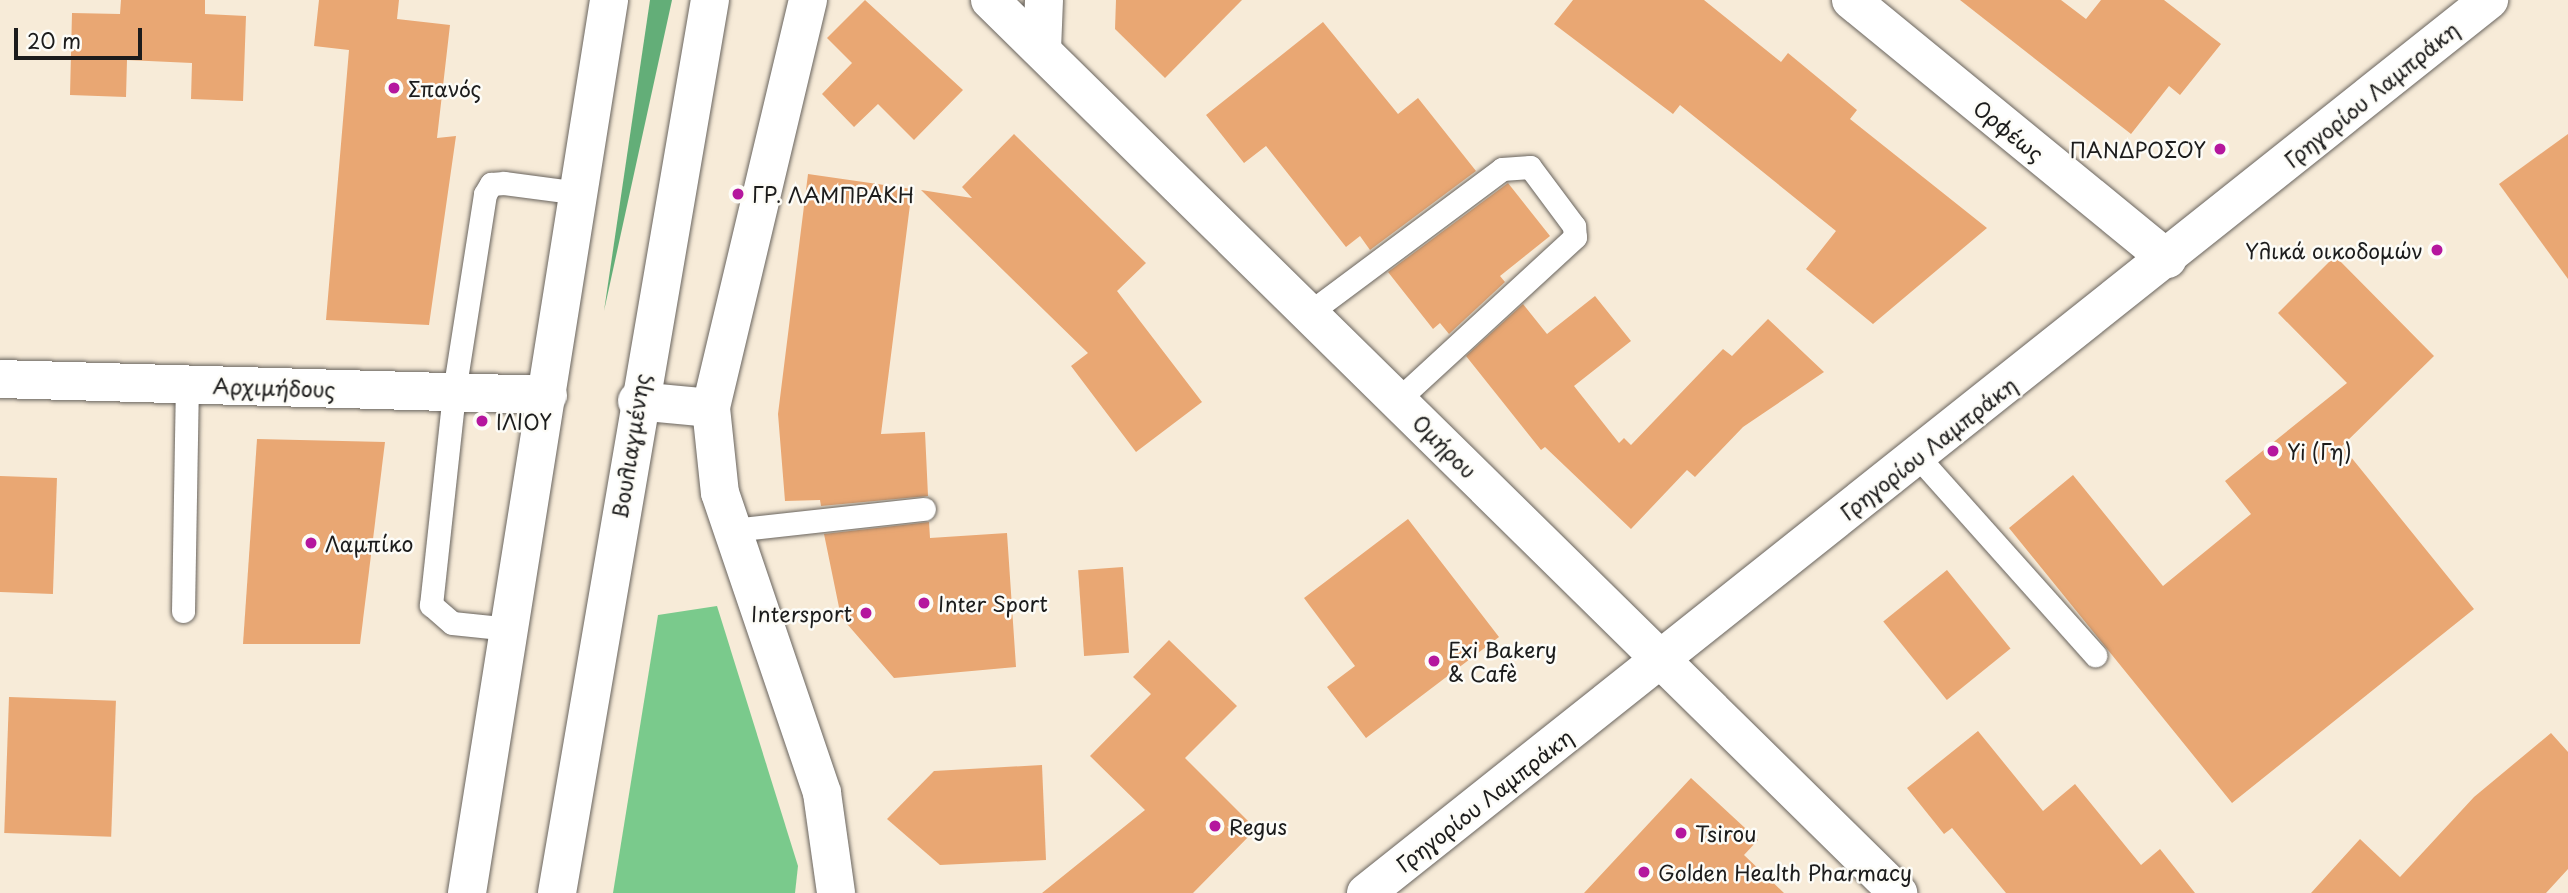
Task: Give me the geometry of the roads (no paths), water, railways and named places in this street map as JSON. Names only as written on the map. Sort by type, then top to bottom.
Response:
[{"type":"main road","points":[[467,893],[609,0]]},
{"type":"main road","name":"Βουλιαγμένης","points":[[557,893],[638,401],[709,0]]},
{"type":"main road","points":[[808,0],[711,408],[720,493],[822,793],[836,893]]},
{"type":"main road","name":"Ομήρου","points":[[990,0],[1898,893]]},
{"type":"main road","points":[[1042,50],[1044,0]]},
{"type":"main road","name":"Ορφέως","points":[[1852,0],[2166,260]]},
{"type":"main road","name":"Γρηγορίου Λαμπράκη","points":[[1366,893],[2166,260],[2488,0]]},
{"type":"main road","name":"Αρχιμήδους","points":[[0,379],[548,395]]},
{"type":"main road","points":[[638,401],[711,408]]},
{"type":"main road","points":[[566,839],[569,893]]},
{"type":"lane","points":[[1309,313],[1503,169],[1530,167],[1574,226],[1576,237],[1398,400]]},
{"type":"lane","points":[[510,629],[452,623],[431,605],[454,393],[485,194],[491,184],[504,183],[580,193]]},
{"type":"lane","points":[[183,611],[187,385]]},
{"type":"lane","points":[[1917,457],[2095,655]]},
{"type":"lane","points":[[733,530],[924,509]]},
{"type":"place","name":"Σπανός","points":[[394,88]]},
{"type":"place","name":"ΠΑΝΔΡΟΣΟΥ","points":[[2220,149]]},
{"type":"place","name":"ΓΡ. ΛΑΜΠΡΑΚΗ","points":[[738,194]]},
{"type":"place","name":"Υλικά οικοδομών","points":[[2437,250]]},
{"type":"place","name":"ΙΛΙΟΥ","points":[[482,421]]},
{"type":"place","name":"Yi (Γη)","points":[[2273,451]]},
{"type":"place","name":"Λαμπίκο","points":[[311,543]]},
{"type":"place","name":"Inter Sport","points":[[924,603]]},
{"type":"place","name":"Intersport","points":[[866,613]]},
{"type":"place","name":"Exi Bakery & Cafè","points":[[1434,661]]},
{"type":"place","name":"Regus","points":[[1215,826]]},
{"type":"place","name":"Tsirou","points":[[1681,833]]},
{"type":"place","name":"Golden Health Pharmacy","points":[[1644,872]]}]
